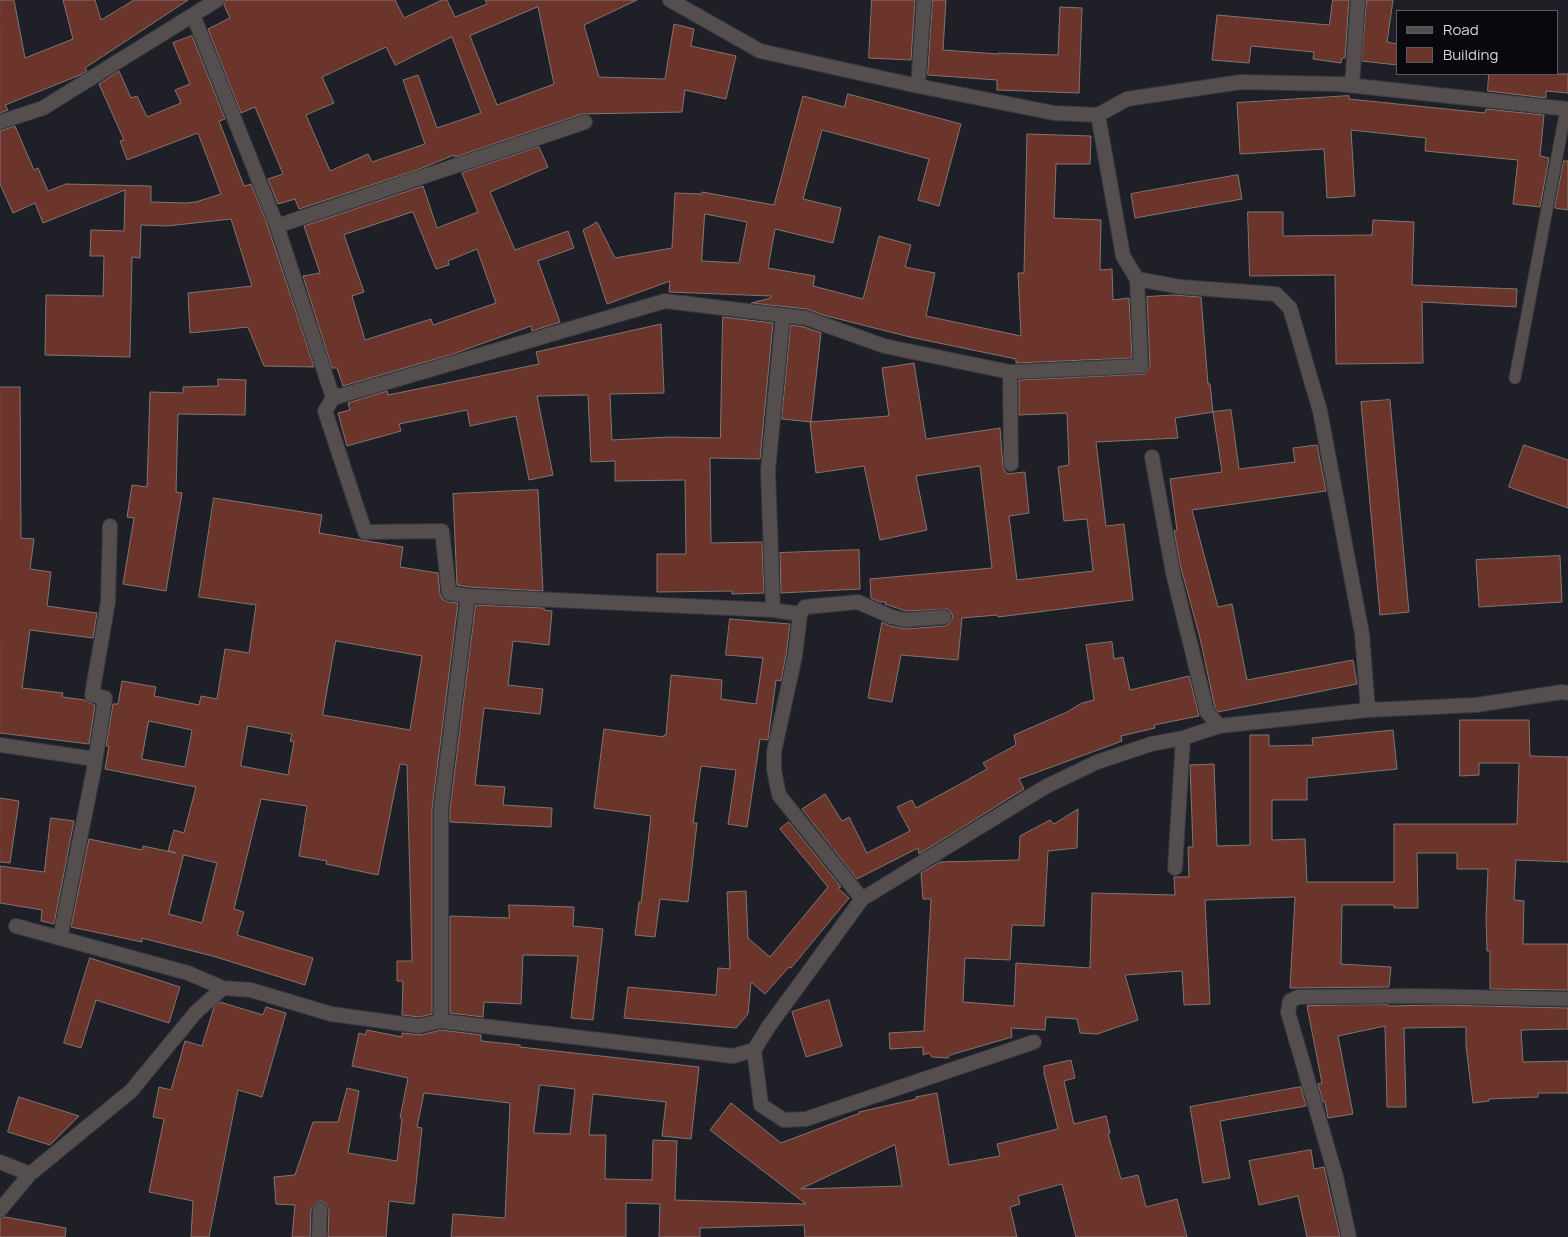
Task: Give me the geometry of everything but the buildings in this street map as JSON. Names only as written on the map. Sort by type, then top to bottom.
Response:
[{"type":"street","points":[[0,122],[43,108],[217,0]]},
{"type":"street","points":[[670,0],[760,51],[918,86],[1054,113],[1098,115],[1127,98],[1241,82],[1352,85],[1567,109]]},
{"type":"street","points":[[918,86],[924,0]]},
{"type":"street","points":[[1352,85],[1358,0]]},
{"type":"street","points":[[193,15],[277,226],[333,398]]},
{"type":"street","points":[[800,614],[773,610],[468,596],[449,593],[442,531],[365,532],[325,411],[333,398],[665,301],[806,318],[884,346],[1010,372],[1141,366],[1137,279],[1123,256],[1098,115]]},
{"type":"street","points":[[277,226],[585,122]]},
{"type":"street","points":[[1137,279],[1181,287],[1276,294],[1290,308],[1320,411],[1362,634],[1368,710]]},
{"type":"street","points":[[773,610],[768,470],[783,315]]},
{"type":"street","points":[[1010,372],[1011,464]]},
{"type":"street","points":[[1152,457],[1173,573],[1207,712],[1219,726]]},
{"type":"street","points":[[60,938],[105,698],[92,695],[108,602],[110,526]]},
{"type":"street","points":[[441,1021],[441,810],[468,596]]},
{"type":"street","points":[[862,899],[779,795],[774,770],[774,752],[795,656],[800,614],[805,607],[858,602],[892,617],[906,620],[944,617]]},
{"type":"street","points":[[1034,1042],[806,1119],[784,1120],[761,1106],[754,1050],[769,1026],[862,899],[1045,787],[1097,762],[1151,744],[1183,738],[1219,726],[1368,710],[1476,705],[1562,692],[1568,693]]},
{"type":"street","points":[[1175,868],[1183,738]]},
{"type":"street","points":[[0,745],[95,759]]},
{"type":"street","points":[[16,926],[188,973],[223,988],[251,990],[331,1014],[420,1026],[441,1021],[733,1056],[754,1050]]},
{"type":"street","points":[[0,1210],[30,1174],[132,1091],[196,1012],[223,988]]},
{"type":"street","points":[[1349,1237],[1336,1177],[1288,1012],[1290,1001],[1298,997],[1416,996],[1568,999]]},
{"type":"street","points":[[0,1162],[30,1174]]},
{"type":"street","points":[[319,1237],[320,1210]]},
{"type":"lane","points":[[1515,378],[1567,109]]}]
